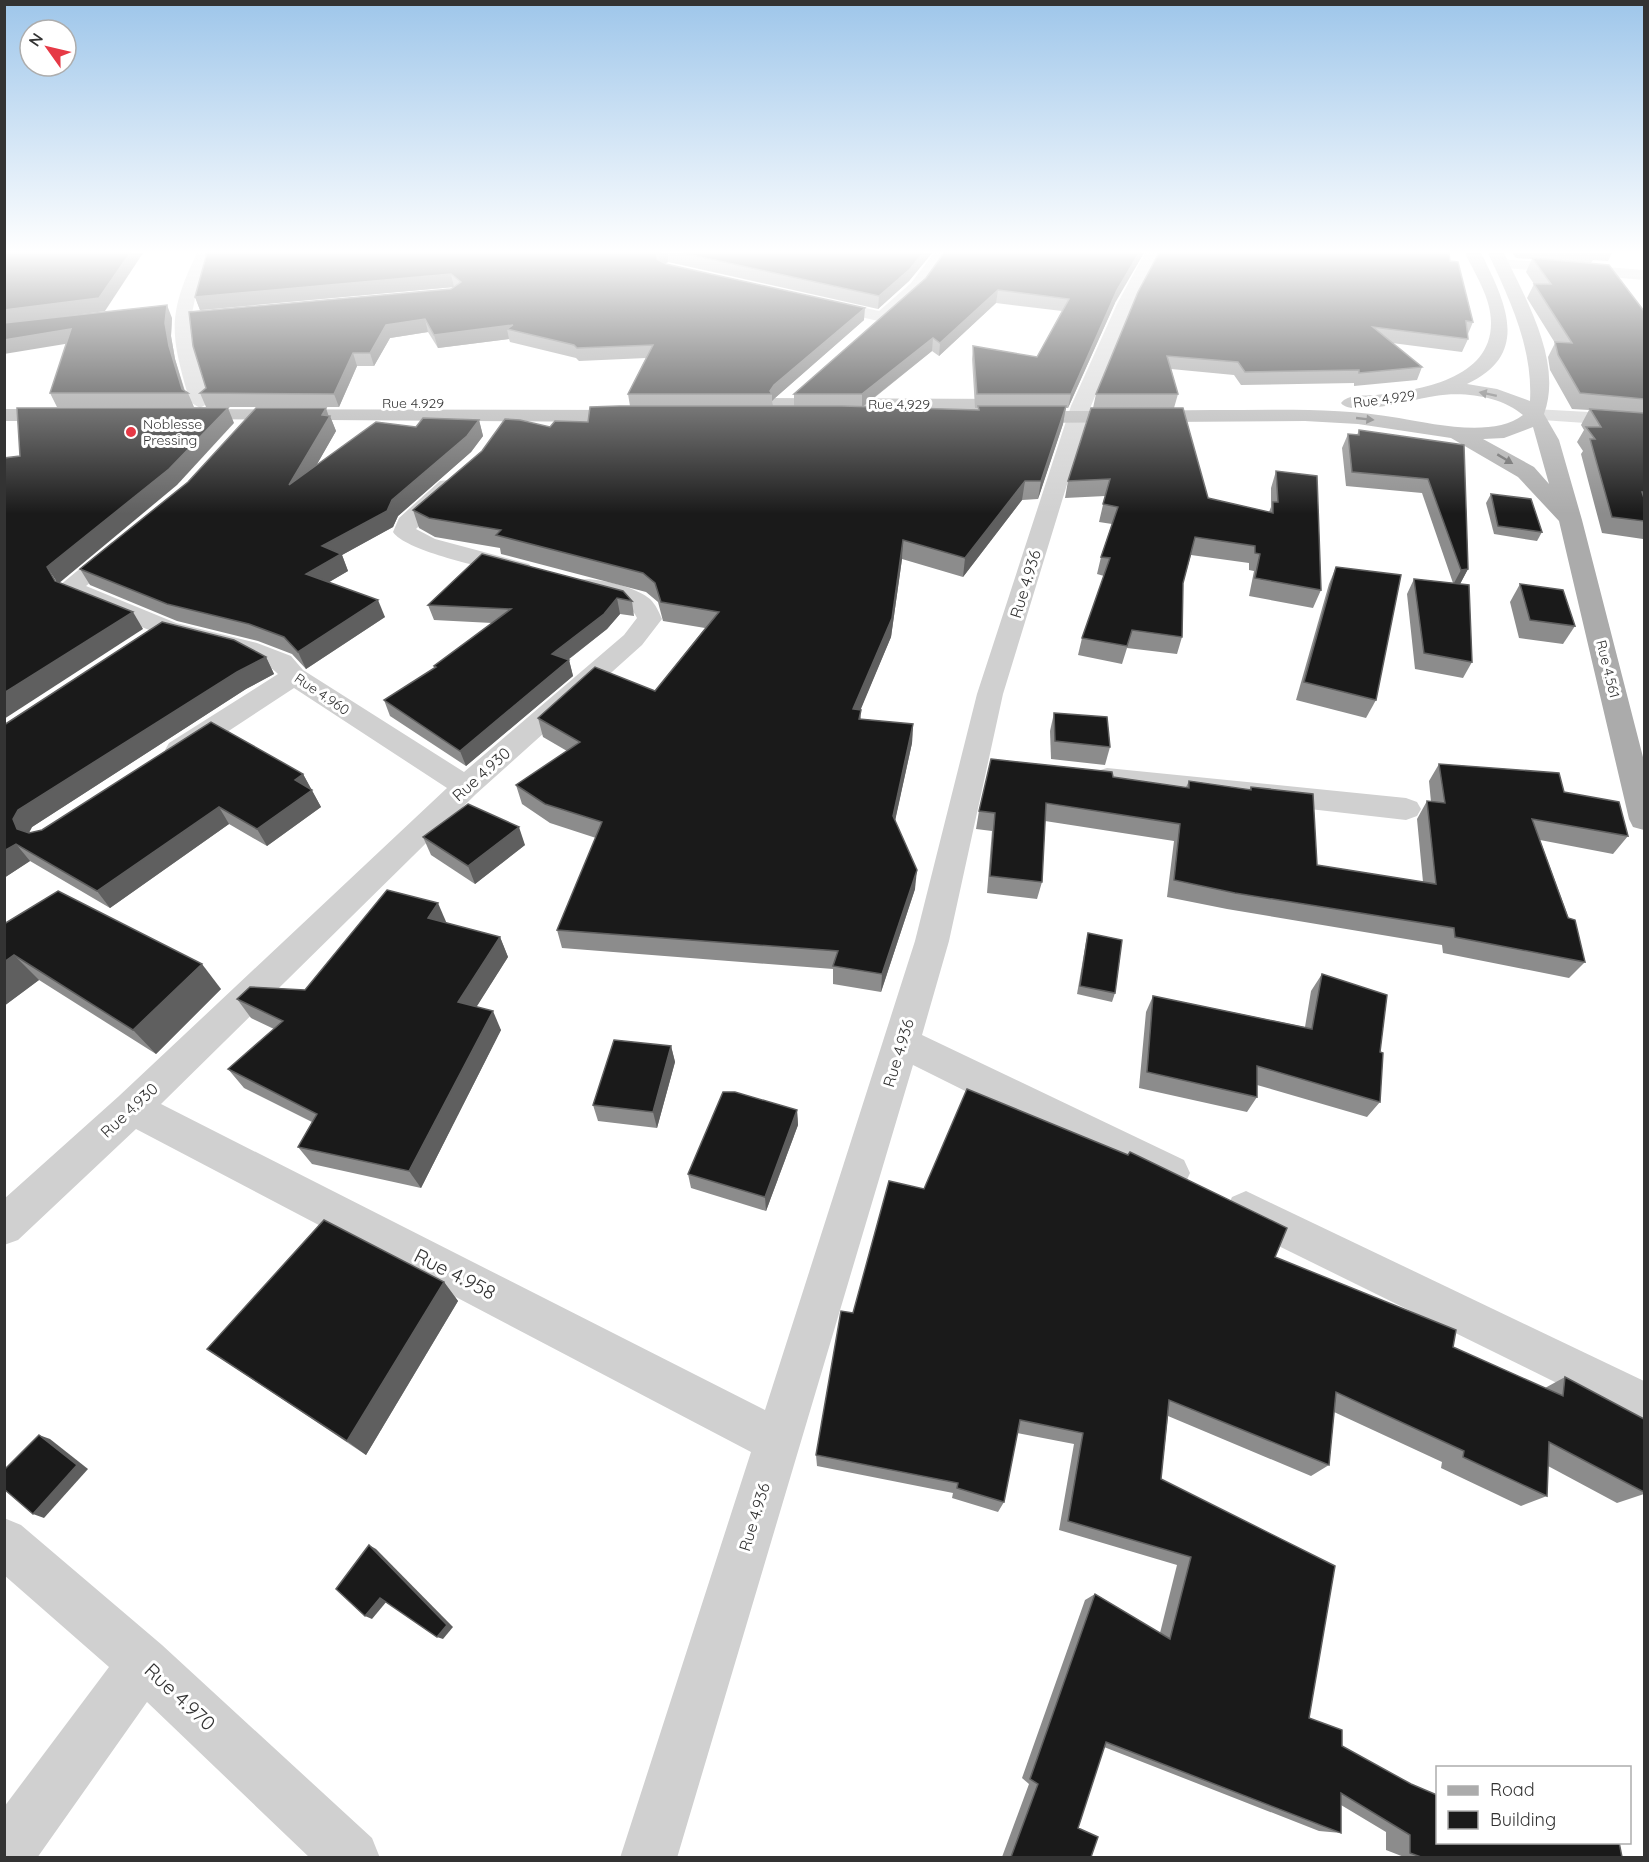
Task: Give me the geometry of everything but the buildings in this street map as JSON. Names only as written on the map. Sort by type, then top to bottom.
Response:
[{"type":"main road","name":"Rue 4.929","points":[[1498,340],[1495,348],[1474,372],[1436,391],[1385,401],[1079,412],[709,410],[783,404],[1079,412],[1340,417],[1454,431],[1494,433],[1526,425],[1534,415]]},
{"type":"main road","points":[[1454,431],[1438,419],[1431,410],[1429,401],[1436,391],[1458,389],[1497,396],[1514,401],[1534,415],[1540,387],[1533,340]]},
{"type":"main road","points":[[4,401],[81,408],[4,416]]},
{"type":"main road","name":"Rue 4.929","points":[[200,402],[650,410],[504,416],[256,415],[175,408],[200,402]]},
{"type":"main road","name":"Rue 4.561","points":[[1534,415],[1543,429],[1571,520],[1644,819]]},
{"type":"main road","name":"Rue 4.561","points":[[1454,431],[1526,472],[1571,520]]},
{"type":"street","points":[[182,340],[200,402]]},
{"type":"street","name":"Rue 4.936","points":[[648,1857],[902,1042],[986,764],[990,694],[1079,412],[1110,340]]},
{"type":"street","points":[[783,404],[800,389]]},
{"type":"street","points":[[233,441],[256,415]]},
{"type":"street","points":[[1534,415],[1644,421]]},
{"type":"street","points":[[493,443],[504,425],[504,416]]},
{"type":"street","name":"Rue 4.930","points":[[4,1226],[132,1108],[466,787],[633,640],[650,619],[647,608],[636,599],[427,544],[404,532],[407,523],[470,467]]},
{"type":"street","name":"Rue 4.960","points":[[143,530],[71,586],[76,591],[167,628],[282,662],[294,676],[466,787]]},
{"type":"street","points":[[138,646],[167,628]]},
{"type":"street","points":[[154,766],[294,676]]},
{"type":"street","points":[[1079,774],[1406,810]]},
{"type":"street","points":[[902,1042],[1644,1404]]},
{"type":"street","name":"Rue 4.958","points":[[132,1108],[778,1441]]},
{"type":"street","name":"Rue 4.970","points":[[4,1542],[144,1663],[352,1857]]},
{"type":"street","points":[[4,1855],[144,1663]]},
{"type":"place","name":"Noblesse Pressing","points":[[131,432]]}]
